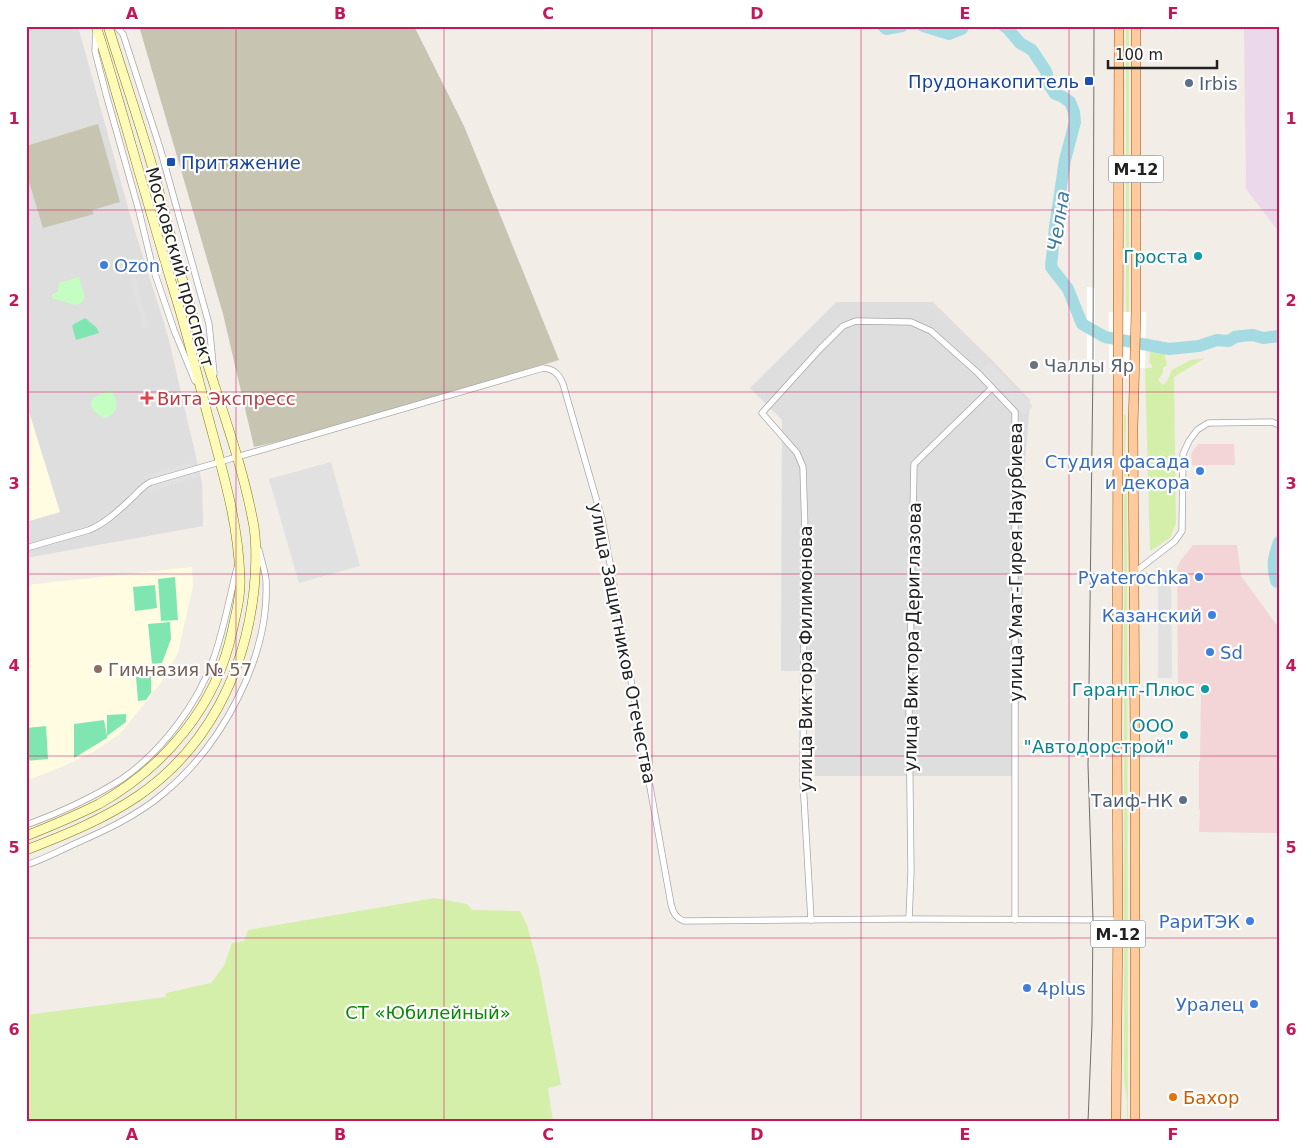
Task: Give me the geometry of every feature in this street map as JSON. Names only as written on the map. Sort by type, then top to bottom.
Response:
[{"type":"main road","name":"Московский проспект","points":[[26,836],[99,804],[136,780],[158,761],[179,738],[211,692],[223,665],[238,605],[239,562],[236,524],[232,504],[145,188],[96,26]]},
{"type":"main road","name":"Московский проспект","points":[[26,850],[108,814],[138,796],[164,776],[182,757],[210,722],[225,696],[247,634],[252,607],[255,574],[254,530],[237,456],[196,328],[154,173],[108,26]]},
{"type":"main road","name":"М-12","points":[[1117,1120],[1119,26]]},
{"type":"main road","name":"М-12","points":[[1135,1122],[1134,428],[1136,368],[1136,26]]},
{"type":"main road","points":[[1118,428],[1123,416],[1126,415],[1134,428]]},
{"type":"street","points":[[96,26],[96,51],[104,86],[152,265],[174,330],[200,394],[213,435]]},
{"type":"street","points":[[116,26],[123,34],[160,148],[209,324],[215,386]]},
{"type":"street","name":"улица Умат-Гирея Наурбиева","points":[[762,413],[820,348],[843,326],[856,321],[912,322],[931,330],[978,373],[1015,412],[1016,920]]},
{"type":"street","name":"улица Защитников Отечества","points":[[237,456],[543,368],[554,370],[563,384],[602,519],[671,904],[675,916],[684,921],[811,920]]},
{"type":"street","name":"улица Виктора Дериглазова","points":[[909,919],[911,870],[909,710],[914,464],[992,388]]},
{"type":"street","name":"улица Виктора Филимонова","points":[[762,413],[797,453],[804,467],[804,781],[811,920]]},
{"type":"street","points":[[1134,572],[1175,541],[1182,531],[1183,454],[1197,430],[1208,423],[1272,422],[1279,425]]},
{"type":"street","points":[[26,548],[98,526],[109,519],[149,483],[237,456]]},
{"type":"street","points":[[26,865],[135,814],[184,776],[211,743],[230,714],[244,686],[256,653],[265,612],[266,579],[254,530]]},
{"type":"street","points":[[26,825],[96,794],[123,778],[142,763],[163,742],[202,687],[225,620],[239,562]]},
{"type":"street","points":[[811,920],[1118,920]]},
{"type":"shaded area","points":[[26,26],[78,26],[130,215],[168,336],[202,483],[203,526],[26,558]]},
{"type":"shaded area","points":[[139,26],[414,26],[464,126],[559,360],[312,434],[254,447],[223,314]]},
{"type":"shaded area","points":[[1244,26],[1279,26],[1279,232],[1246,189]]},
{"type":"shaded area","points":[[98,124],[120,202],[92,210],[94,214],[43,228],[26,172],[26,146]]},
{"type":"shaded area","points":[[135,277],[149,327],[144,329],[130,278]]},
{"type":"shaded area","points":[[836,302],[933,302],[1030,400],[1023,489],[1023,628],[1015,776],[815,776],[815,671],[781,671],[782,420],[750,388]]},
{"type":"shaded area","points":[[990,362],[1033,406],[1024,415],[981,371]]},
{"type":"shaded area","points":[[26,402],[60,512],[26,522]]},
{"type":"shaded area","points":[[1198,444],[1234,444],[1235,465],[1192,465],[1191,454]]},
{"type":"shaded area","points":[[193,462],[197,477],[149,492],[144,476]]},
{"type":"shaded area","points":[[331,462],[360,566],[299,583],[269,479]]},
{"type":"shaded area","points":[[1193,545],[1237,545],[1241,576],[1279,628],[1279,833],[1199,832],[1201,695],[1198,690],[1199,683],[1178,684],[1177,567]]},
{"type":"shaded area","name":"Гимназия № 57","points":[[192,567],[193,586],[178,653],[160,684],[120,734],[93,752],[26,781],[26,585]]},
{"type":"shaded area","points":[[1158,571],[1171,571],[1172,678],[1158,678]]},
{"type":"green space","points":[[1126,26],[1129,26],[1129,312],[1126,313]]},
{"type":"green space","points":[[79,277],[85,298],[82,302],[74,305],[53,299],[52,295],[58,292],[59,283]]},
{"type":"green space","points":[[85,318],[96,327],[99,333],[76,340],[72,326]]},
{"type":"green space","points":[[1150,349],[1164,351],[1167,365],[1163,368],[1163,373],[1158,380],[1163,385],[1172,370],[1191,360],[1205,358],[1174,377],[1176,523],[1170,538],[1150,551],[1145,369],[1152,368],[1152,365],[1149,363]]},
{"type":"green space","points":[[109,391],[113,392],[116,408],[112,414],[104,418],[93,409],[91,402],[97,396]]},
{"type":"green space","points":[[1124,415],[1126,415],[1125,456],[1127,485],[1128,1122],[1124,1079]]},
{"type":"green space","points":[[175,577],[178,620],[161,621],[158,579]]},
{"type":"green space","points":[[155,585],[157,608],[135,611],[133,587]]},
{"type":"green space","points":[[170,622],[171,639],[162,663],[152,664],[148,624]]},
{"type":"green space","points":[[151,676],[151,693],[146,700],[138,701],[136,677]]},
{"type":"green space","points":[[126,714],[126,722],[107,736],[107,715]]},
{"type":"green space","points":[[104,720],[107,738],[74,758],[74,724]]},
{"type":"green space","points":[[46,726],[48,759],[26,761],[26,728]]},
{"type":"green space","name":"СТ «Юбилейный»","points":[[435,898],[467,904],[472,910],[520,911],[527,925],[539,969],[561,1085],[548,1088],[553,1122],[26,1122],[26,1015],[166,997],[166,993],[211,983],[224,966],[232,943],[244,941],[248,930]]},
{"type":"pier","points":[[1087,287],[1095,288],[1095,366],[1087,366]]},
{"type":"pier","points":[[1109,312],[1146,312],[1145,368],[1109,368]]},
{"type":"waterway","name":"Челна","points":[[883,26],[886,29],[902,26]]},
{"type":"waterway","name":"Челна","points":[[923,26],[949,34],[962,29],[963,26]]},
{"type":"waterway","name":"Челна","points":[[1004,26],[1020,43],[1032,50],[1046,71],[1049,85],[1055,94],[1070,102],[1074,112],[1075,122],[1065,160],[1051,267],[1068,289],[1082,324],[1105,337],[1169,349],[1199,346],[1217,340],[1229,341],[1241,336],[1253,335],[1263,338],[1279,336]]},
{"type":"waterway","name":"Челна","points":[[1279,542],[1274,557],[1276,581],[1279,583]]},
{"type":"tram line","points":[[1088,1122],[1092,1023],[1093,920],[1088,765],[1093,366],[1094,26]]},
{"type":"place","name":"Прудонакопитель","points":[[1089,81]]},
{"type":"place","name":"Irbis","points":[[1189,83]]},
{"type":"place","name":"Притяжение","points":[[171,162]]},
{"type":"place","name":"Гроста","points":[[1198,256]]},
{"type":"place","name":"Ozon","points":[[104,265]]},
{"type":"place","name":"Чаллы Яр","points":[[1034,365]]},
{"type":"place","name":"Вита Экспресс","points":[[147,398]]},
{"type":"place","name":"Студия фасада и декора","points":[[1200,471]]},
{"type":"place","name":"Pyaterochka","points":[[1199,577]]},
{"type":"place","name":"Казанский","points":[[1212,615]]},
{"type":"place","name":"Sd","points":[[1210,652]]},
{"type":"place","name":"Гимназия № 57","points":[[98,669]]},
{"type":"place","name":"Гарант-Плюс","points":[[1205,689]]},
{"type":"place","name":"ООО \"Автодорстрой\"","points":[[1184,735]]},
{"type":"place","name":"Таиф-НК","points":[[1183,800]]},
{"type":"place","name":"РариТЭК","points":[[1250,921]]},
{"type":"place","name":"4plus","points":[[1027,988]]},
{"type":"place","name":"Уралец","points":[[1254,1004]]},
{"type":"place","name":"Бахор","points":[[1173,1097]]}]
